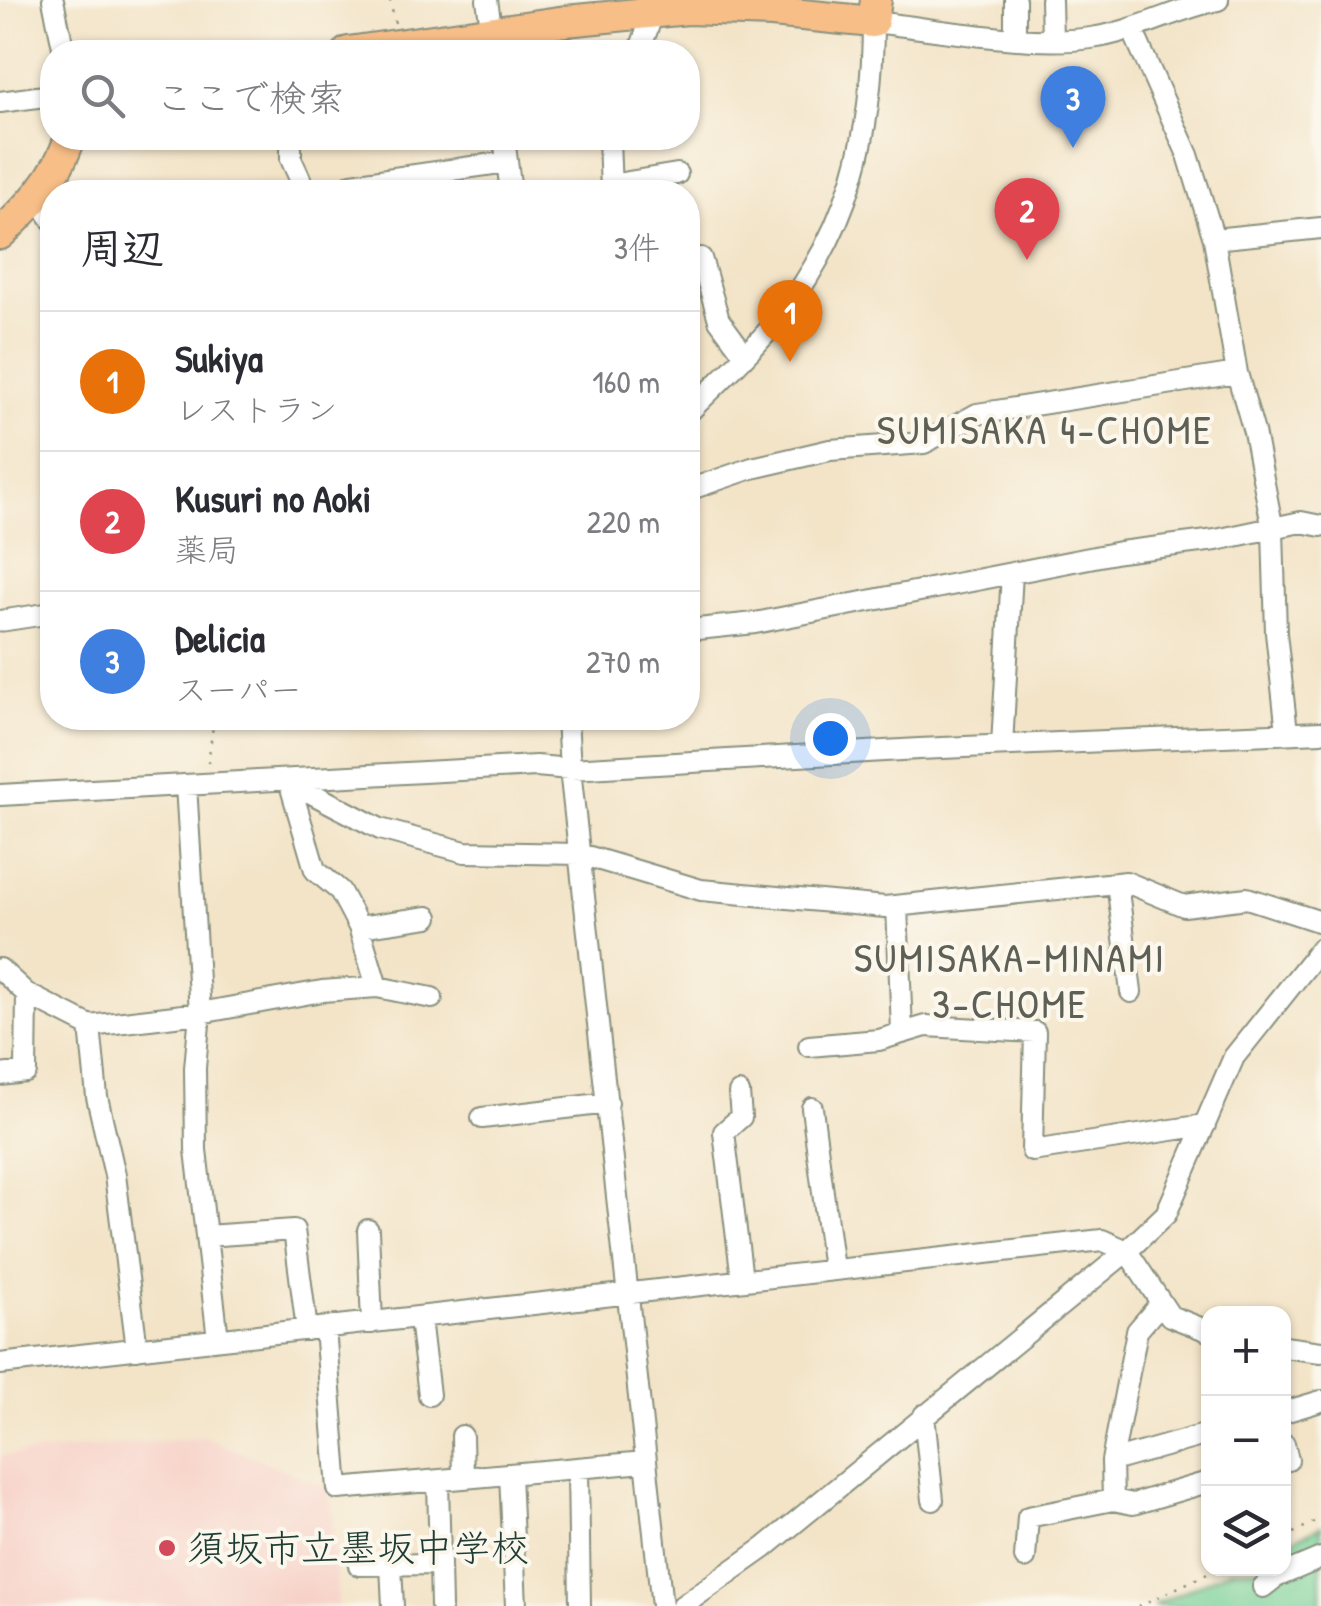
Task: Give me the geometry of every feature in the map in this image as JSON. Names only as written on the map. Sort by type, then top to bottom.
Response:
[{"type":"highway","points":[[504,40],[689,4],[772,12],[874,11]]},
{"type":"highway","points":[[55,180],[65,150]]},
{"type":"highway","points":[[0,234],[40,212]]},
{"type":"street","points":[[53,0],[61,40]]},
{"type":"street","points":[[487,0],[494,40]]},
{"type":"street","points":[[1015,0],[1015,37]]},
{"type":"street","points":[[1052,0],[1052,39]]},
{"type":"street","points":[[700,401],[778,319],[833,232],[850,192],[866,132],[873,82],[874,11],[1015,37],[1090,39],[1218,0]]},
{"type":"street","points":[[643,40],[654,11]]},
{"type":"street","points":[[1132,29],[1188,155],[1214,239],[1237,373],[1254,432],[1273,530],[1276,632],[1287,732]]},
{"type":"street","points":[[0,102],[40,97]]},
{"type":"street","points":[[291,150],[301,180]]},
{"type":"street","points":[[506,150],[509,180]]},
{"type":"street","points":[[609,150],[610,180]]},
{"type":"street","points":[[380,180],[507,162]]},
{"type":"street","points":[[650,180],[677,174]]},
{"type":"street","points":[[1214,239],[1321,228]]},
{"type":"street","points":[[700,258],[720,320],[744,355]]},
{"type":"street","points":[[700,486],[752,468],[830,450],[924,443],[977,414],[1237,373]]},
{"type":"street","points":[[700,629],[755,623],[1120,552],[1216,540],[1301,522],[1321,526]]},
{"type":"street","points":[[1002,745],[1012,573]]},
{"type":"street","points":[[0,621],[40,615]]},
{"type":"street","points":[[568,730],[660,1597],[642,1606]]},
{"type":"street","points":[[0,772],[3,794],[1321,732]]},
{"type":"street","points":[[289,781],[380,830],[465,852],[580,854],[701,890],[896,906],[1126,882],[1184,906],[1247,898],[1321,922]]},
{"type":"street","points":[[289,781],[315,870],[340,891],[360,926],[377,987]]},
{"type":"street","points":[[196,785],[200,1013],[195,1068],[196,1150],[218,1340]]},
{"type":"street","points":[[1118,882],[1132,992]]},
{"type":"street","points":[[896,906],[902,1032]]},
{"type":"street","points":[[360,926],[428,917]]},
{"type":"street","points":[[682,1606],[764,1548],[1127,1251],[1166,1214],[1234,1057],[1321,948]]},
{"type":"street","points":[[0,969],[27,994],[90,1026],[200,1013],[322,991],[377,987],[432,998]]},
{"type":"street","points":[[0,1075],[26,1072],[27,994]]},
{"type":"street","points":[[90,1026],[97,1096],[115,1175],[136,1349]]},
{"type":"street","points":[[809,1046],[878,1040],[926,1026],[1035,1032],[1032,1150],[1204,1125]]},
{"type":"street","points":[[739,1093],[741,1117],[724,1132],[742,1280]]},
{"type":"street","points":[[482,1118],[608,1103]]},
{"type":"street","points":[[812,1108],[833,1269]]},
{"type":"street","points":[[206,1236],[294,1230],[316,1329],[338,1490],[645,1462]]},
{"type":"street","points":[[368,1230],[372,1323]]},
{"type":"street","points":[[0,1364],[1102,1240],[1127,1251],[1170,1316],[1201,1328]]},
{"type":"street","points":[[1114,1500],[1112,1461],[1137,1330],[1160,1304]]},
{"type":"street","points":[[420,1318],[429,1395]]},
{"type":"street","points":[[1291,1348],[1321,1352]]},
{"type":"street","points":[[1291,1410],[1321,1401]]},
{"type":"street","points":[[924,1415],[933,1500]]},
{"type":"street","points":[[462,1436],[463,1478]]},
{"type":"street","points":[[1112,1461],[1201,1436]]},
{"type":"street","points":[[578,1468],[580,1606]]},
{"type":"street","points":[[510,1474],[516,1606]]},
{"type":"street","points":[[438,1480],[441,1606]]},
{"type":"street","points":[[1025,1558],[1028,1518],[1114,1500],[1133,1504],[1201,1484]]},
{"type":"street","points":[[1263,1587],[1276,1577],[1321,1558]]},
{"type":"street","points":[[359,1566],[440,1564]]},
{"type":"street","points":[[390,1565],[392,1606]]},
{"type":"path","points":[[196,785],[211,730]]},
{"type":"path","points":[[1291,1534],[1321,1518]]},
{"type":"path","points":[[1138,1606],[1203,1576]]},
{"type":"shaded area","name":"須坂市立墨坂中学校","points":[[204,1437],[330,1489],[338,1606],[0,1606],[0,1456]]},
{"type":"green space","points":[[1321,1526],[1321,1606],[1153,1606],[1217,1576],[1291,1576],[1291,1541]]},
{"type":"place","name":"Delicia","points":[[1073,148]]},
{"type":"place","name":"Kusuri no Aoki","points":[[1027,260]]},
{"type":"place","name":"Sukiya","points":[[790,362]]},
{"type":"place","name":"須坂市立墨坂中学校","points":[[167,1548]]},
{"type":"district","name":"SUMISAKA 4-CHOME","points":[[1045,430]]},
{"type":"district","name":"SUMISAKA-MINAMI 3-CHOME","points":[[1010,981]]}]
